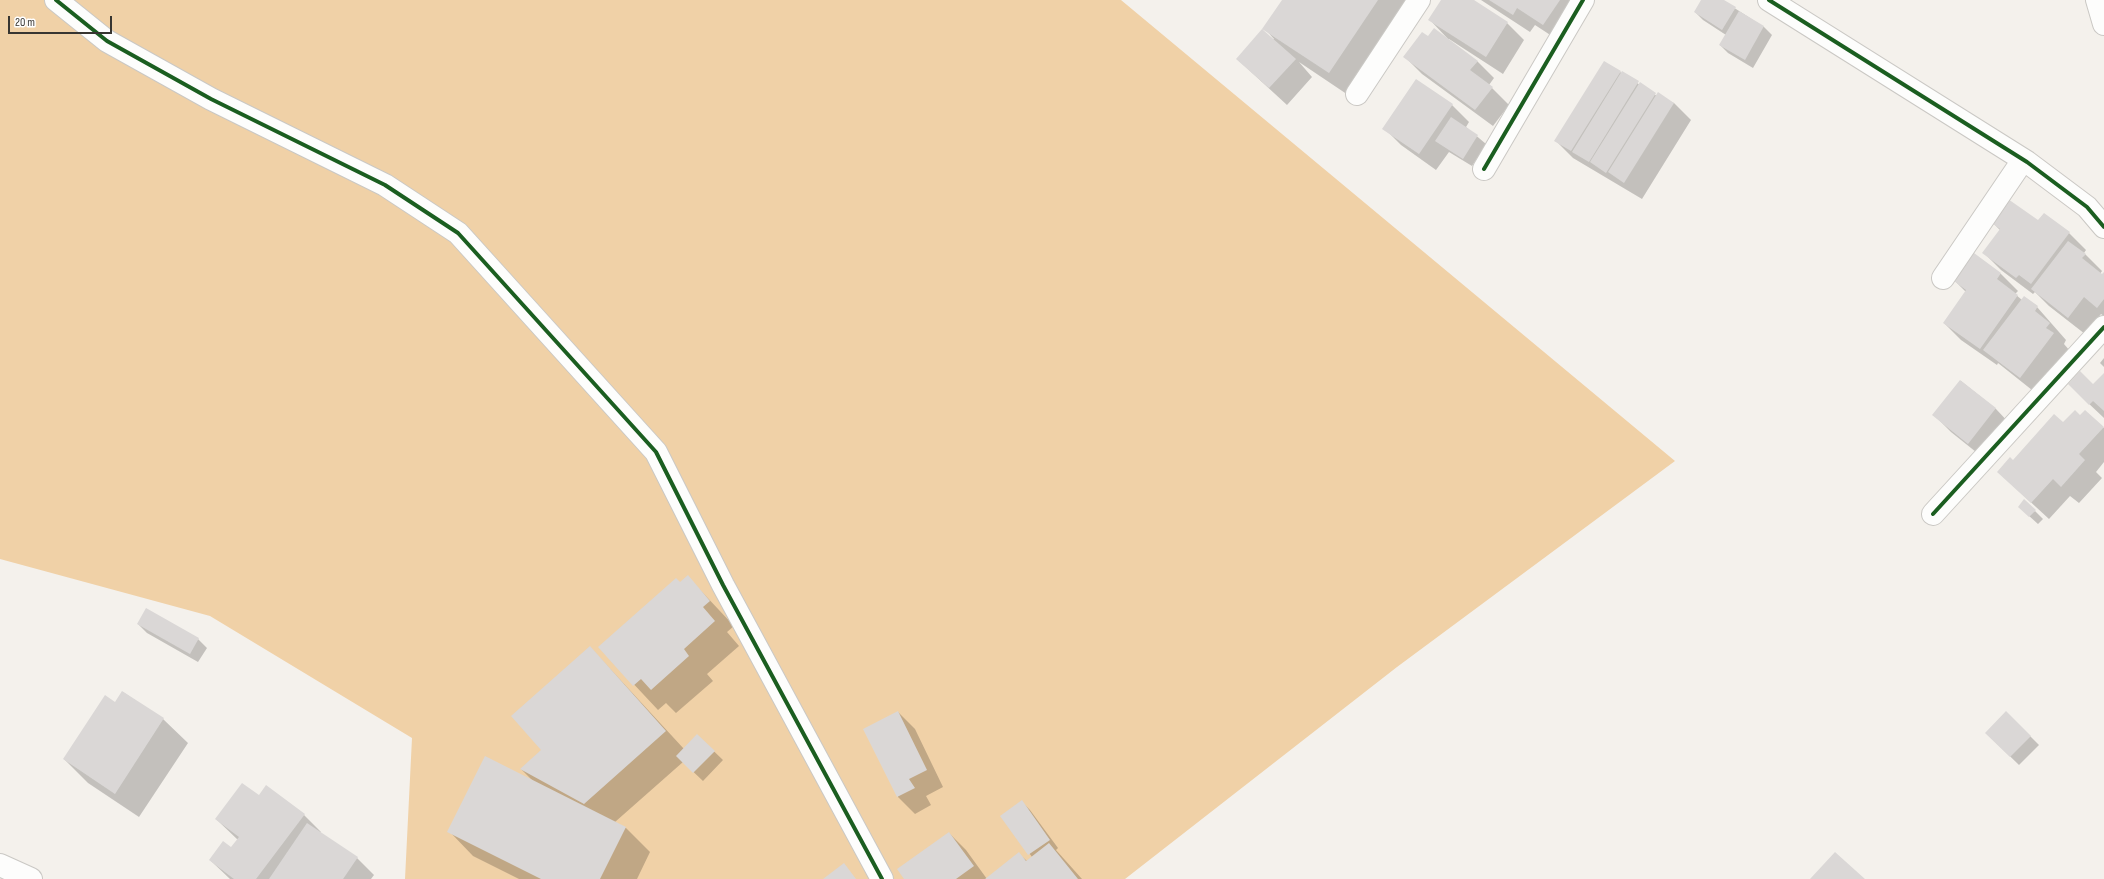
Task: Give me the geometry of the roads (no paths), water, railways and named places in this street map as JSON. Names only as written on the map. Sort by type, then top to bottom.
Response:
[{"type":"street","points":[[56,0],[107,40],[211,99],[385,185],[458,233],[656,452],[723,585],[882,879]]},
{"type":"street","points":[[1357,94],[1419,0]]},
{"type":"street","points":[[1484,169],[1583,0]]},
{"type":"street","points":[[1769,0],[2023,160],[2087,207],[2104,227]]},
{"type":"street","points":[[2097,0],[2104,24]]},
{"type":"street","points":[[1943,278],[2023,160]]},
{"type":"street","points":[[1933,514],[2104,327]]},
{"type":"street","points":[[0,865],[32,879]]}]
